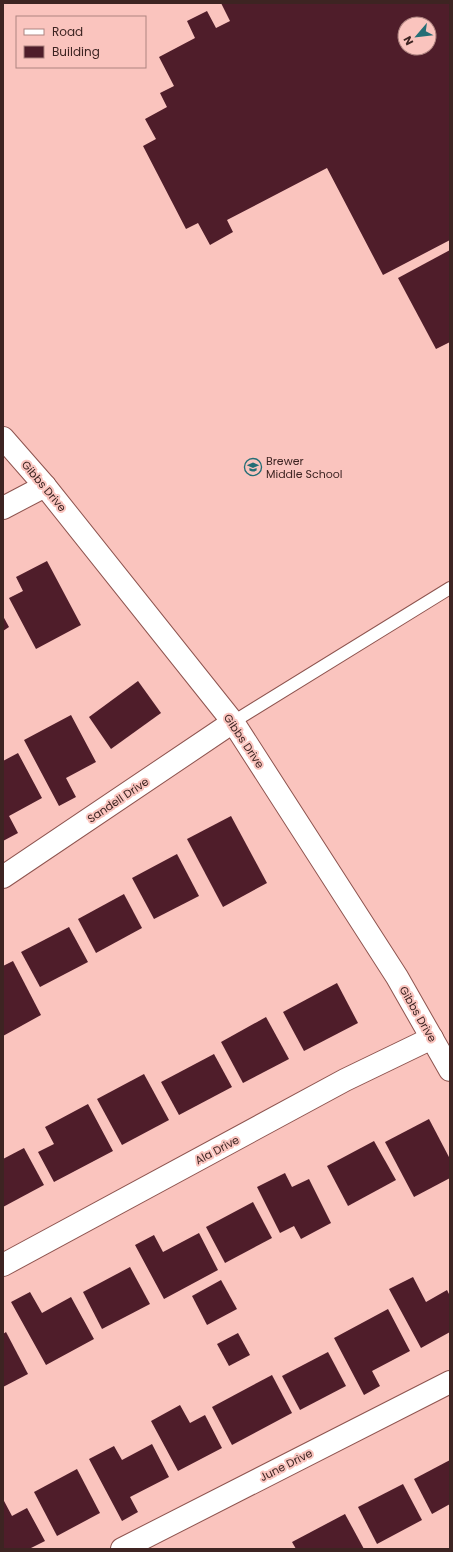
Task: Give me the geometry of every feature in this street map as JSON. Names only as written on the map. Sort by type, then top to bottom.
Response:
[{"type":"street","name":"Gibbs Drive","points":[[3,438],[45,486],[234,722],[397,977],[450,1070]]},
{"type":"street","points":[[3,508],[45,486]]},
{"type":"street","name":"Sandell Drive","points":[[3,877],[234,722]]},
{"type":"street","name":"Ala Drive","points":[[3,1265],[345,1080],[432,1038]]},
{"type":"street","name":"June Drive","points":[[122,1549],[450,1382]]},
{"type":"lane","points":[[234,722],[450,588]]},
{"type":"building","points":[[221,3],[450,3],[450,240],[383,275],[327,168],[227,220],[233,232],[210,245],[198,223],[186,229],[143,146],[156,139],[145,119],[167,107],[160,93],[174,86],[159,57],[195,38],[187,21],[207,11],[216,28],[230,21]]},
{"type":"building","points":[[450,250],[450,342],[436,349],[398,278]]},
{"type":"building","points":[[47,561],[81,625],[36,649],[9,598],[23,591],[16,577]]},
{"type":"building","points":[[3,616],[9,627],[3,631]]},
{"type":"building","points":[[138,681],[161,713],[111,749],[89,717]]},
{"type":"building","points":[[71,715],[96,762],[66,778],[76,797],[59,806],[24,740]]},
{"type":"building","points":[[18,753],[42,798],[9,816],[18,833],[3,841],[3,761]]},
{"type":"building","points":[[231,816],[267,883],[223,907],[187,839]]},
{"type":"building","points":[[177,854],[199,896],[154,919],[132,878]]},
{"type":"building","points":[[124,894],[142,928],[96,953],[78,919]]},
{"type":"building","points":[[69,927],[88,962],[40,987],[21,952]]},
{"type":"building","points":[[13,961],[41,1015],[3,1036],[3,966]]},
{"type":"building","points":[[337,983],[358,1023],[304,1051],[283,1012]]},
{"type":"building","points":[[266,1017],[289,1059],[243,1083],[221,1042]]},
{"type":"building","points":[[214,1054],[232,1087],[179,1115],[161,1082]]},
{"type":"building","points":[[144,1074],[169,1120],[122,1145],[97,1099]]},
{"type":"building","points":[[88,1104],[113,1151],[54,1182],[38,1152],[54,1144],[45,1127]]},
{"type":"building","points":[[429,1119],[450,1159],[450,1178],[414,1197],[385,1142]]},
{"type":"building","points":[[374,1141],[396,1180],[348,1206],[327,1166]]},
{"type":"building","points":[[24,1148],[44,1185],[3,1207],[3,1159]]},
{"type":"building","points":[[285,1173],[292,1187],[309,1179],[331,1223],[301,1239],[294,1226],[280,1233],[257,1187]]},
{"type":"building","points":[[253,1202],[272,1238],[225,1263],[206,1227]]},
{"type":"building","points":[[199,1233],[218,1270],[164,1299],[135,1245],[154,1235],[163,1252]]},
{"type":"building","points":[[130,1267],[150,1304],[102,1329],[83,1292]]},
{"type":"building","points":[[413,1277],[426,1302],[447,1290],[450,1296],[450,1332],[421,1348],[389,1289]]},
{"type":"building","points":[[221,1280],[237,1309],[207,1325],[192,1296]]},
{"type":"building","points":[[30,1292],[42,1313],[71,1297],[94,1339],[46,1365],[11,1302]]},
{"type":"building","points":[[388,1309],[410,1351],[372,1371],[380,1386],[364,1395],[334,1338]]},
{"type":"building","points":[[6,1332],[28,1374],[3,1387],[3,1334]]},
{"type":"building","points":[[238,1333],[250,1355],[229,1366],[217,1344]]},
{"type":"building","points":[[328,1352],[346,1386],[300,1410],[282,1376]]},
{"type":"building","points":[[272,1375],[292,1413],[232,1445],[212,1407]]},
{"type":"building","points":[[180,1405],[190,1423],[205,1415],[222,1448],[178,1471],[151,1421]]},
{"type":"building","points":[[152,1444],[169,1477],[130,1497],[138,1512],[122,1521],[89,1459],[114,1446],[122,1460]]},
{"type":"building","points":[[450,1460],[450,1504],[432,1514],[414,1479]]},
{"type":"building","points":[[77,1469],[100,1513],[57,1536],[34,1492]]},
{"type":"building","points":[[403,1484],[422,1520],[377,1544],[358,1507]]},
{"type":"building","points":[[3,1499],[12,1516],[27,1508],[45,1541],[29,1549],[3,1549]]},
{"type":"building","points":[[345,1514],[364,1549],[296,1549],[292,1542]]},
{"type":"place","name":"Brewer Middle School","points":[[253,467]]}]
